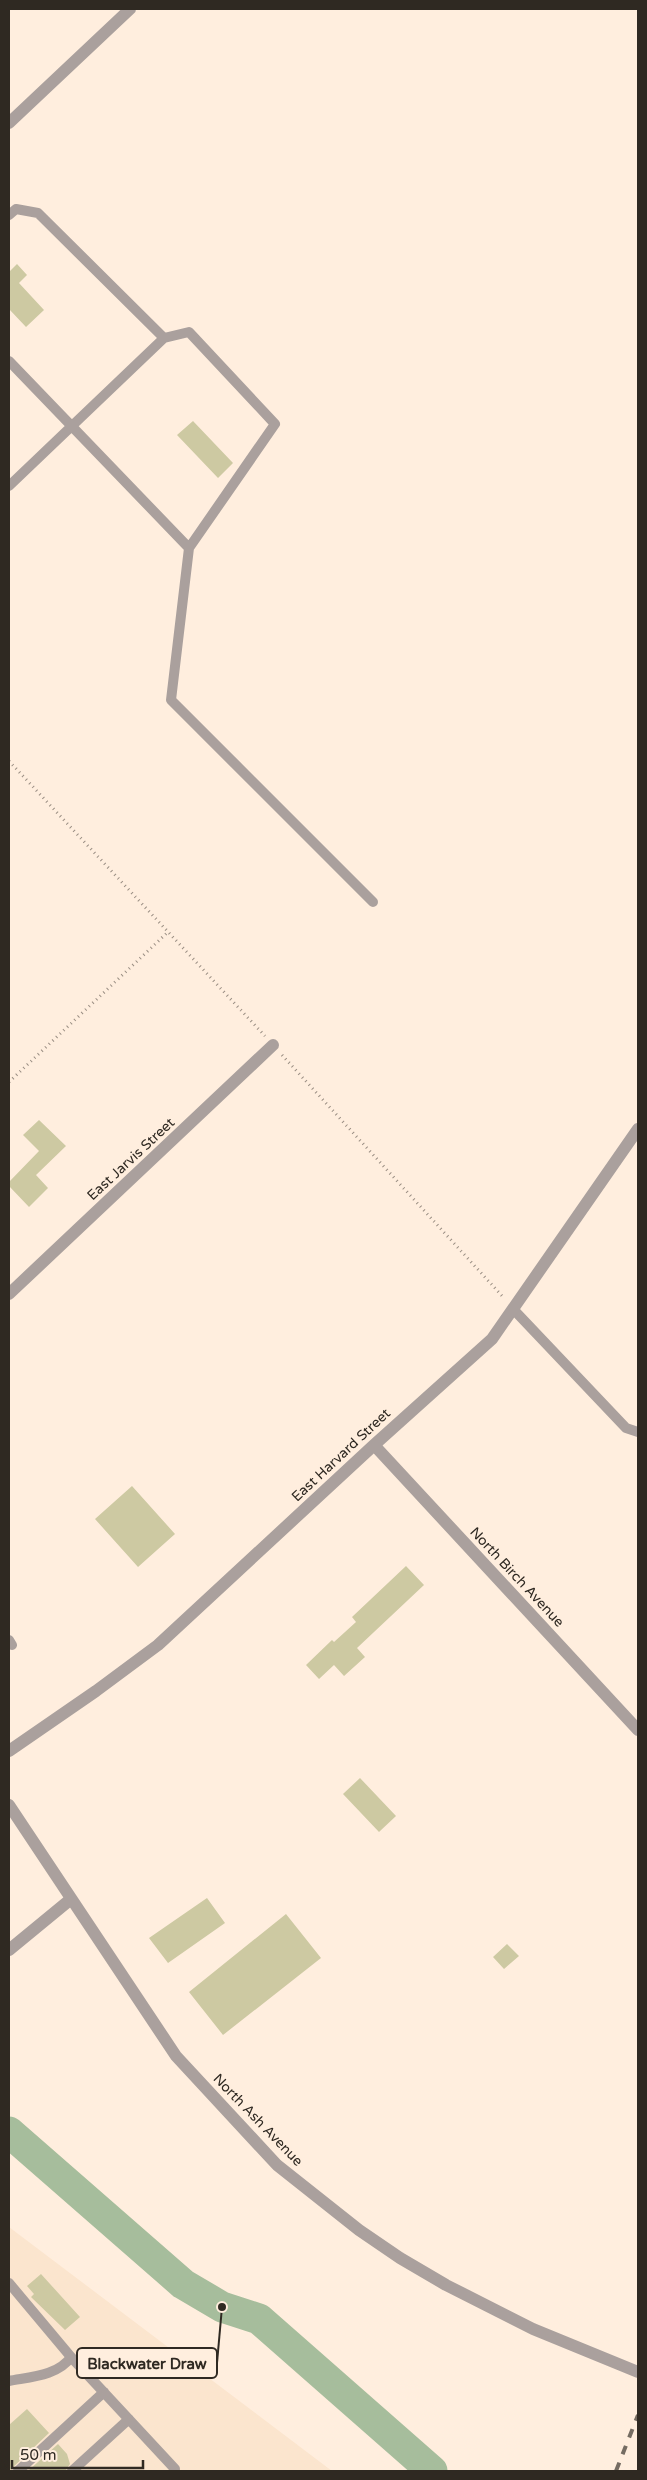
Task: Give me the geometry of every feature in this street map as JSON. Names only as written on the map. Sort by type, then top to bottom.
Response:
[{"type":"street","points":[[9,123],[130,9]]},
{"type":"street","name":"East Jarvis Street","points":[[9,1294],[273,1045]]},
{"type":"street","name":"East Harvard Street","points":[[9,1751],[96,1691],[158,1645],[374,1445],[492,1339],[514,1310],[638,1129]]},
{"type":"street","name":"North Birch Avenue","points":[[374,1445],[638,1730]]},
{"type":"street","name":"North Ash Avenue","points":[[9,1805],[176,2056],[277,2165],[359,2230],[446,2286],[534,2329],[638,2372]]},
{"type":"street","points":[[9,1950],[71,1899]]},
{"type":"lane","points":[[9,215],[16,209],[38,214],[164,338]]},
{"type":"lane","points":[[9,486],[164,338],[189,332],[275,424],[189,548],[171,700],[373,902]]},
{"type":"lane","points":[[9,361],[189,548]]},
{"type":"lane","points":[[514,1310],[626,1428],[638,1434]]},
{"type":"lane","points":[[9,2283],[71,2357],[175,2469]]},
{"type":"lane","points":[[9,2381],[57,2369],[71,2357]]},
{"type":"lane","points":[[18,2471],[104,2392]]},
{"type":"lane","points":[[72,2471],[129,2419]]},
{"type":"path","points":[[9,1082],[168,932]]},
{"type":"shaded area","points":[[9,2227],[332,2471],[9,2471]]},
{"type":"building","points":[[17,264],[27,275],[19,283],[44,310],[26,327],[9,309],[9,272]]},
{"type":"building","points":[[193,421],[233,463],[218,478],[177,435]]},
{"type":"building","points":[[39,1120],[66,1146],[36,1175],[48,1188],[29,1207],[9,1186],[9,1182],[39,1151],[23,1135]]},
{"type":"building","points":[[132,1486],[175,1534],[138,1567],[95,1519]]},
{"type":"building","points":[[406,1566],[424,1585],[357,1648],[365,1657],[344,1676],[334,1665],[319,1679],[306,1665],[332,1640],[334,1642],[356,1622],[352,1617]]},
{"type":"building","points":[[360,1778],[396,1816],[379,1832],[343,1794]]},
{"type":"building","points":[[207,1898],[225,1923],[168,1963],[149,1938]]},
{"type":"building","points":[[286,1914],[321,1958],[223,2035],[189,1992]]},
{"type":"building","points":[[507,1944],[519,1956],[504,1969],[493,1957]]},
{"type":"building","points":[[41,2274],[80,2317],[65,2330],[31,2297],[34,2294],[27,2286]]},
{"type":"building","points":[[27,2409],[49,2433],[9,2471],[9,2425]]},
{"type":"building","points":[[58,2444],[67,2454],[70,2464],[65,2471],[28,2471]]},
{"type":"waterway","points":[[9,2132],[183,2284],[222,2307],[259,2319],[432,2471]]},
{"type":"railway","points":[[616,2471],[638,2415]]},
{"type":"place","name":"Blackwater Draw","points":[[222,2307]]}]
